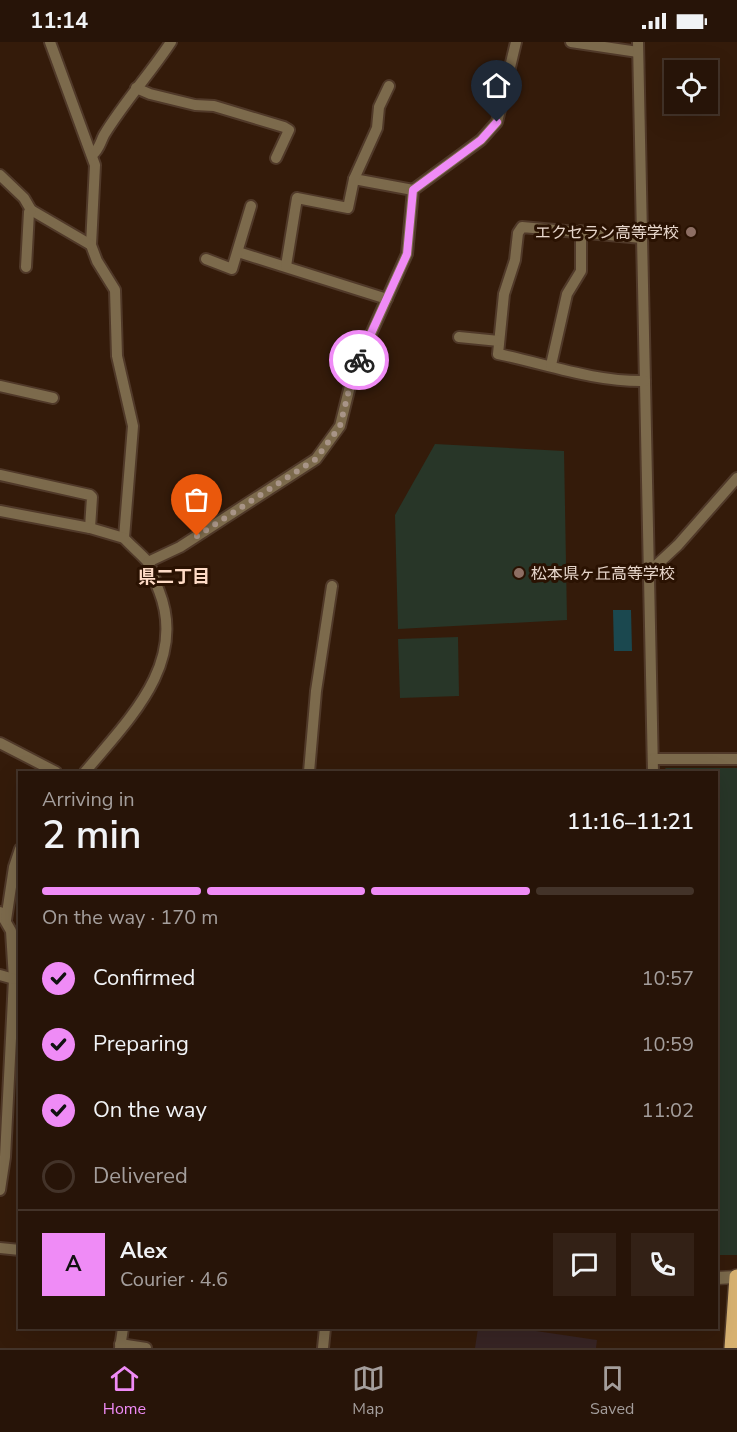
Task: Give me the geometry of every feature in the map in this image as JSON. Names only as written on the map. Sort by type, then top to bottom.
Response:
[{"type":"main road","points":[[732,1348],[737,1277]]},
{"type":"street","points":[[50,42],[95,165],[91,245],[96,261],[115,290],[117,356],[133,426],[124,538]]},
{"type":"street","points":[[92,155],[97,152],[103,137],[171,42]]},
{"type":"street","points":[[354,179],[413,190],[481,140],[497,122],[516,42]]},
{"type":"street","points":[[571,42],[638,47],[647,574],[653,771]]},
{"type":"street","points":[[286,266],[297,198],[348,208],[354,179],[377,128],[379,107],[389,86]]},
{"type":"street","points":[[136,88],[150,94],[195,105],[214,106],[284,127],[289,130],[276,158]]},
{"type":"street","points":[[0,175],[24,198],[31,210],[91,245]]},
{"type":"street","points":[[148,562],[180,547],[316,459],[340,426],[353,374],[408,248],[413,190]]},
{"type":"street","points":[[206,259],[232,268],[251,206]]},
{"type":"street","points":[[26,267],[29,212],[31,210]]},
{"type":"street","points":[[642,238],[526,226],[520,229],[515,260],[504,294],[498,354],[594,377],[618,381],[645,381]]},
{"type":"street","points":[[551,365],[567,294],[581,272],[582,231]]},
{"type":"street","points":[[238,252],[387,299]]},
{"type":"street","points":[[459,337],[499,341]]},
{"type":"street","points":[[0,386],[53,398]]},
{"type":"street","points":[[0,475],[90,495],[92,497],[90,528]]},
{"type":"street","points":[[647,574],[678,545],[737,478]]},
{"type":"street","points":[[0,511],[90,528],[124,538],[148,562],[163,601],[167,626],[165,653],[147,696],[86,771]]},
{"type":"street","points":[[309,771],[316,691],[332,586]]},
{"type":"street","points":[[0,743],[54,771]]},
{"type":"street","points":[[653,759],[737,759]]},
{"type":"street","points":[[0,1190],[5,1157],[14,979],[12,931],[3,916],[18,855]]},
{"type":"street","points":[[0,975],[14,979]]},
{"type":"street","points":[[0,1248],[18,1250]]},
{"type":"street","points":[[718,1278],[737,1277]]},
{"type":"street","points":[[123,1329],[120,1346],[146,1348]]},
{"type":"street","points":[[323,1348],[326,1329]]},
{"type":"shaded area","points":[[478,1329],[536,1329],[536,1331],[597,1340],[596,1348],[475,1348]]},
{"type":"green space","points":[[435,444],[564,451],[567,620],[398,629],[395,515]]},
{"type":"green space","points":[[458,637],[459,696],[400,698],[398,639]]},
{"type":"green space","points":[[666,768],[737,768],[737,1255],[720,1255],[720,1263],[718,1263],[718,771],[662,771]]},
{"type":"water","points":[[613,610],[631,610],[632,651],[614,651]]},
{"type":"way so far","points":[[197,536],[316,459],[340,426],[353,374],[359,360]]},
{"type":"place","name":"エクセラン高等学校","points":[[691,232]]},
{"type":"place","name":"松本県ヶ丘高等学校","points":[[519,573]]},
{"type":"district","name":"県二丁目","points":[[174,577]]},
{"type":"route","points":[[359,360],[407,254],[413,190],[481,140],[497,122]]}]
